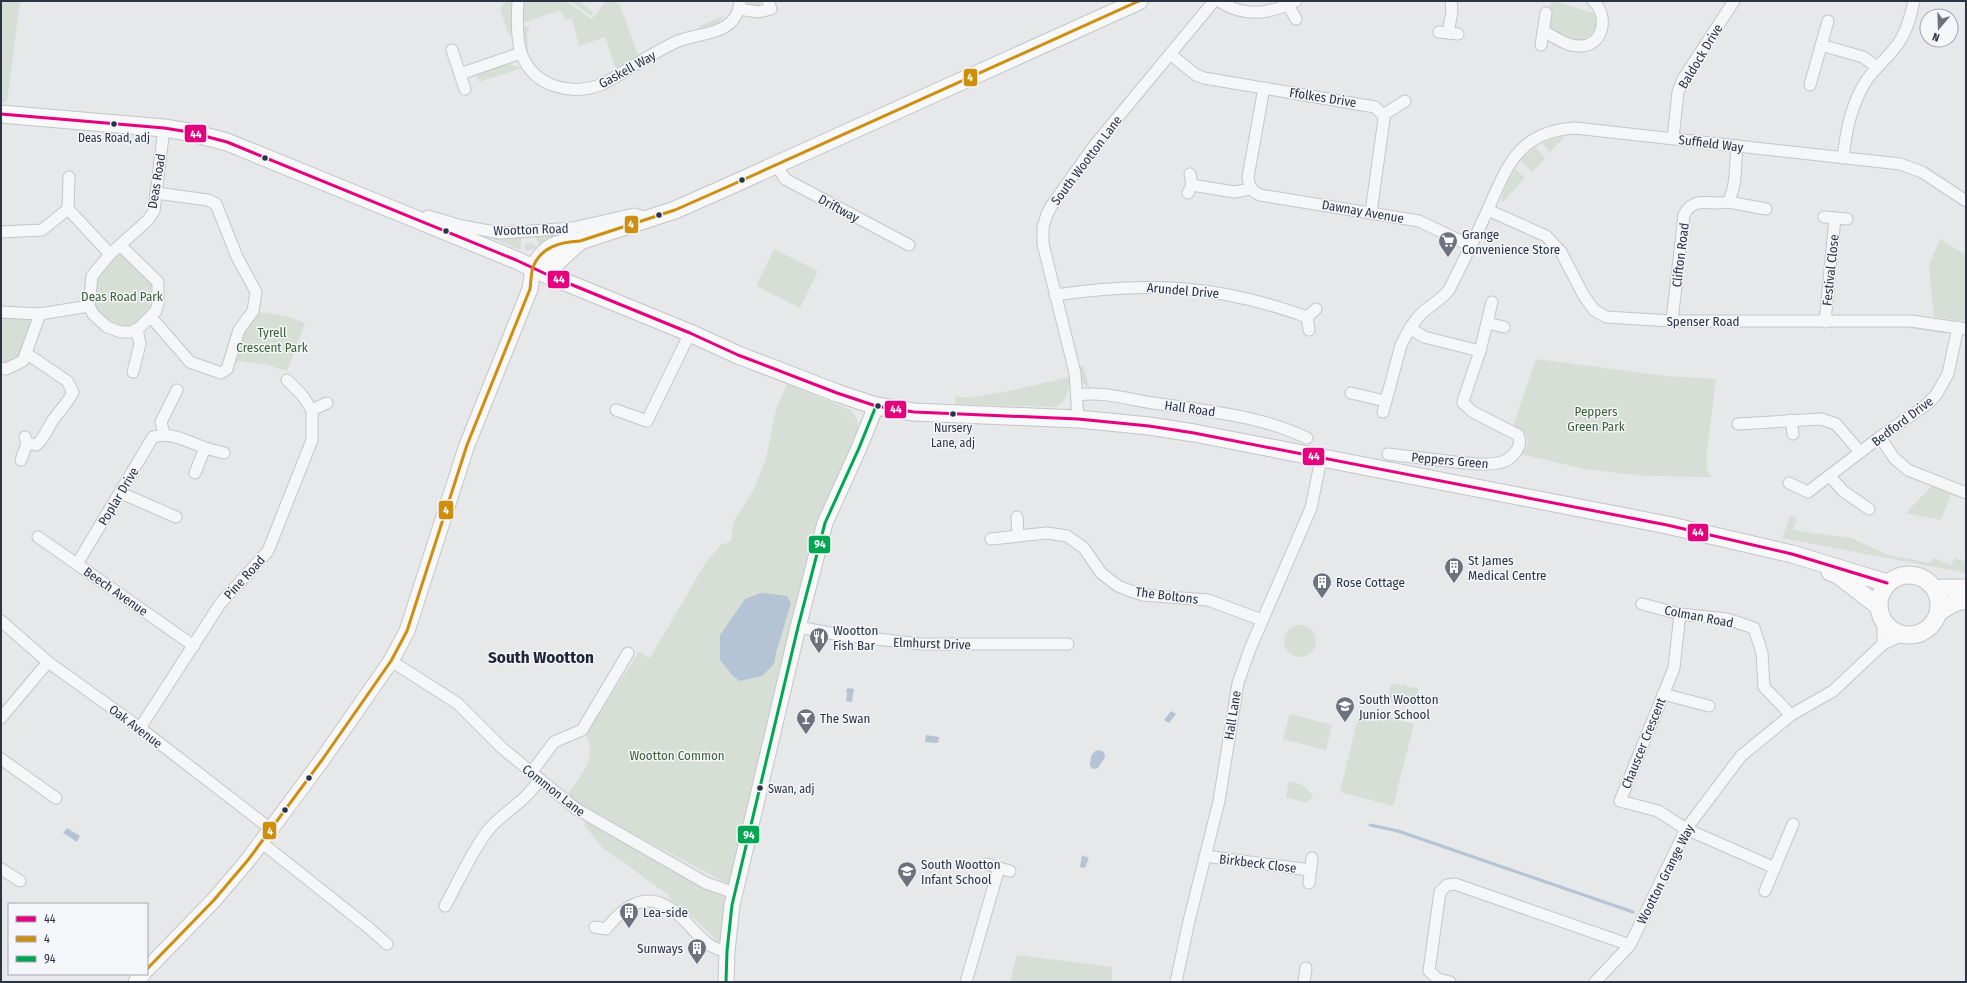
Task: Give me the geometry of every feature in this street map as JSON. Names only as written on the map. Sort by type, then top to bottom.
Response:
[{"type":"main road","name":"Wootton Road","points":[[540,271],[557,262],[580,241],[688,204],[1139,1]]},
{"type":"main road","points":[[1,114],[164,128],[188,132],[244,148],[302,174],[415,218],[690,333],[738,355],[837,393],[876,406],[914,412],[1078,419],[1149,426],[1598,511],[1792,554],[1887,583]]},
{"type":"main road","points":[[1792,554],[1838,575],[1881,614],[1895,632],[1903,635],[1911,635],[1926,630],[1933,624],[1939,612],[1940,602],[1936,590],[1930,582],[1922,577],[1903,575],[1887,583],[1882,591],[1881,614]]},
{"type":"main road","points":[[1936,590],[1943,588],[1966,588]]},
{"type":"main road","points":[[1939,612],[1954,603],[1966,600]]},
{"type":"street","name":"Gaskell Way","points":[[518,1],[521,53],[528,65],[545,82],[568,90],[590,89],[603,84],[680,40],[716,31],[733,21],[739,5],[758,12],[771,9]]},
{"type":"street","name":"South Wootton Lane","points":[[1078,419],[1077,395],[1072,355],[1055,295],[1043,244],[1043,227],[1047,214],[1094,146],[1214,1]]},
{"type":"street","points":[[1219,1],[1231,9],[1253,12],[1274,11],[1292,3],[1296,19]]},
{"type":"street","points":[[1448,33],[1452,11],[1451,1]]},
{"type":"street","points":[[1543,31],[1570,45],[1584,46],[1590,44],[1600,34],[1602,22],[1600,9],[1593,1]]},
{"type":"street","name":"Baldock Drive","points":[[1673,138],[1678,92],[1683,79],[1734,1]]},
{"type":"street","points":[[1844,158],[1846,131],[1853,108],[1866,80],[1901,39],[1914,1]]},
{"type":"street","points":[[1541,45],[1546,13]]},
{"type":"street","points":[[1810,85],[1828,21]]},
{"type":"street","points":[[1821,45],[1863,57],[1877,67]]},
{"type":"street","points":[[452,50],[465,89]]},
{"type":"street","points":[[460,74],[521,53]]},
{"type":"street","name":"Ffolkes Drive","points":[[1170,54],[1196,74],[1204,78],[1369,105],[1375,107],[1383,115]]},
{"type":"street","points":[[1251,189],[1248,177],[1264,88]]},
{"type":"street","points":[[1371,212],[1383,125],[1383,115],[1405,101]]},
{"type":"street","name":"Deas Road","points":[[89,306],[92,276],[110,254],[148,220],[154,211],[164,128]]},
{"type":"street","name":"Suffield Way","points":[[1488,210],[1512,158],[1522,148],[1546,133],[1560,129],[1575,128],[1900,164],[1912,167],[1922,172],[1966,201]]},
{"type":"street","points":[[1728,202],[1732,194],[1734,184],[1737,146]]},
{"type":"street","name":"Driftway","points":[[776,164],[785,179],[909,245]]},
{"type":"street","points":[[69,177],[68,210],[110,254]]},
{"type":"street","name":"Dawnay Avenue","points":[[1190,184],[1234,192],[1251,189],[1260,195],[1419,221],[1471,246]]},
{"type":"street","points":[[151,317],[190,362],[221,373],[227,370],[239,330],[253,311],[256,296],[254,285],[237,257],[216,204],[208,200],[156,193]]},
{"type":"street","name":"Clifton Road","points":[[1672,321],[1684,215],[1688,207],[1698,202],[1717,204],[1728,202],[1766,209]]},
{"type":"street","points":[[1,232],[42,230],[68,210]]},
{"type":"street","points":[[1383,412],[1401,345],[1410,328],[1423,312],[1442,298],[1449,290],[1488,210]]},
{"type":"street","name":"Spenser Road","points":[[1488,210],[1546,236],[1561,252],[1594,310],[1606,317],[1672,321],[1911,321],[1962,328]]},
{"type":"street","name":"Wootton Road","points":[[415,218],[426,216],[462,226],[500,233],[573,228],[634,214],[649,218]]},
{"type":"street","name":"Festival Close","points":[[1825,322],[1830,217],[1847,219]]},
{"type":"street","points":[[1,312],[40,314],[89,306],[93,314],[107,327],[121,332],[131,332],[137,329],[156,311],[158,303],[158,282],[120,245]]},
{"type":"street","points":[[148,968],[226,886],[272,830],[374,687],[407,631],[467,445],[530,289],[540,271]]},
{"type":"street","name":"Arundel Drive","points":[[1055,295],[1124,287],[1188,288],[1250,299],[1307,317]]},
{"type":"street","name":"Peppers Green","points":[[1388,454],[1480,464],[1502,462],[1516,452],[1520,442],[1518,435],[1468,409],[1463,404],[1480,351],[1492,302]]},
{"type":"street","points":[[1309,330],[1307,317],[1316,309]]},
{"type":"street","points":[[1,368],[6,370],[23,361],[40,314]]},
{"type":"street","points":[[1487,323],[1504,327]]},
{"type":"street","points":[[1410,328],[1424,336],[1480,351]]},
{"type":"street","name":"Bedford Drive","points":[[1789,483],[1804,495],[1880,437],[1926,405],[1936,395],[1948,374],[1962,328]]},
{"type":"street","points":[[134,372],[140,344],[137,329]]},
{"type":"street","points":[[616,410],[647,421],[690,333]]},
{"type":"street","points":[[21,460],[26,440],[36,445],[43,440],[53,421],[68,403],[73,392],[67,381],[26,353]]},
{"type":"street","points":[[287,380],[302,394],[312,410],[327,403]]},
{"type":"street","points":[[177,390],[161,422],[170,435],[205,448],[224,453]]},
{"type":"street","name":"Hall Road","points":[[1077,395],[1096,393],[1150,407],[1230,416],[1301,438]]},
{"type":"street","points":[[1351,393],[1385,401]]},
{"type":"street","points":[[726,982],[727,951],[735,893],[798,627],[825,523],[876,406]]},
{"type":"street","name":"Pine Road","points":[[140,728],[220,604],[268,551],[312,440],[312,410]]},
{"type":"street","points":[[1738,424],[1821,419],[1836,424],[1860,452]]},
{"type":"street","points":[[1791,420],[1793,434]]},
{"type":"street","name":"Poplar Drive","points":[[77,564],[121,493],[153,437],[170,435]]},
{"type":"street","points":[[1880,437],[1894,458],[1908,470],[1966,493]]},
{"type":"street","points":[[195,473],[205,448]]},
{"type":"street","name":"Hall Lane","points":[[1176,982],[1189,921],[1223,784],[1230,724],[1238,682],[1245,659],[1311,508],[1321,459]]},
{"type":"street","points":[[1830,476],[1843,492],[1869,509]]},
{"type":"street","points":[[121,493],[176,517]]},
{"type":"street","points":[[1017,517],[1018,536]]},
{"type":"street","name":"The Boltons","points":[[991,539],[1046,533],[1067,536],[1084,548],[1101,573],[1108,579],[1134,592],[1156,596],[1208,600],[1262,620]]},
{"type":"street","name":"Beech Avenue","points":[[38,537],[194,646]]},
{"type":"street","name":"Colman Road","points":[[1642,604],[1680,614],[1727,619],[1754,628],[1762,653],[1764,687],[1791,716]]},
{"type":"street","name":"Chauscer Crescent","points":[[1680,614],[1674,668],[1618,800],[1658,811],[1686,829],[1775,868]]},
{"type":"street","points":[[1881,614],[1882,644]]},
{"type":"street","name":"Oak Avenue","points":[[1,621],[48,662],[140,728],[272,830]]},
{"type":"street","name":"Elmhurst Drive","points":[[798,627],[841,635],[922,644],[1068,644]]},
{"type":"street","name":"Wootton Grange Way","points":[[1595,982],[1630,945],[1686,829],[1742,756],[1791,716],[1833,691],[1882,644],[1903,635]]},
{"type":"street","points":[[445,906],[480,841],[504,815],[534,788],[535,776],[554,742],[582,730],[628,654]]},
{"type":"street","name":"Common Lane","points":[[390,661],[457,703],[502,748],[559,797],[590,818],[706,882],[735,893]]},
{"type":"street","points":[[1,718],[48,662]]},
{"type":"street","points":[[1663,694],[1709,706]]},
{"type":"street","points":[[1,759],[56,798]]},
{"type":"street","points":[[1765,891],[1793,824]]},
{"type":"street","points":[[262,843],[387,944]]},
{"type":"street","name":"Birkbeck Close","points":[[1205,856],[1310,870]]},
{"type":"street","name":"Birkbeck Close","points":[[1309,883],[1312,858]]},
{"type":"street","points":[[966,982],[1004,869],[987,864]]},
{"type":"street","points":[[1,869],[20,881]]},
{"type":"street","points":[[1450,982],[1438,979],[1429,971],[1440,892],[1447,884],[1455,884],[1630,945]]},
{"type":"street","points":[[595,927],[606,929],[617,914],[643,901],[653,901],[663,904],[684,920],[711,947],[727,951]]},
{"type":"street","points":[[1304,982],[1306,968]]},
{"type":"green space","points":[[1,1],[20,1],[7,102],[1,102]]},
{"type":"green space","points":[[506,1],[512,1],[512,34],[509,35],[500,9]]},
{"type":"green space","points":[[522,1],[565,1],[592,19],[606,1],[613,1],[620,5],[638,55],[616,69],[605,37],[579,46],[572,18],[566,20],[560,10],[523,23]]},
{"type":"green space","points":[[570,1],[579,1],[594,13],[590,15]]},
{"type":"green space","points":[[761,1],[759,7],[746,6],[744,2]]},
{"type":"green space","points":[[1552,1],[1594,13],[1596,17],[1596,27],[1588,38],[1590,40],[1579,42],[1569,40],[1551,29],[1548,12]]},
{"type":"green space","points":[[724,16],[717,24],[700,28],[699,26]]},
{"type":"green space","points":[[530,25],[527,33],[528,51],[526,51],[523,27]]},
{"type":"green space","points":[[509,64],[522,68],[479,82],[476,75]]},
{"type":"green space","points":[[1562,136],[1564,138],[1550,152],[1542,143]]},
{"type":"green space","points":[[1535,147],[1545,158],[1532,172],[1520,160]]},
{"type":"green space","points":[[1515,169],[1525,178],[1503,202],[1501,200],[1506,184]]},
{"type":"green space","points":[[554,234],[554,237],[540,247],[535,237]]},
{"type":"green space","points":[[492,236],[521,238],[521,250],[491,238]]},
{"type":"green space","points":[[1940,239],[1966,255],[1966,321],[1934,317],[1929,265]]},
{"type":"green space","points":[[525,243],[533,243],[537,249],[525,250]]},
{"type":"green space","points":[[774,249],[818,271],[800,308],[756,286]]},
{"type":"green space","name":"Deas Road Park","points":[[124,254],[139,267],[151,283],[151,299],[148,312],[141,321],[132,326],[110,324],[102,317],[96,307],[94,294],[95,280],[98,273],[117,256]]},
{"type":"green space","name":"Tyrell Crescent Park","points":[[258,312],[286,316],[305,323],[287,371],[265,364],[235,361],[245,330]]},
{"type":"green space","points":[[1,317],[28,319],[31,322],[32,328],[20,358],[5,365],[1,364]]},
{"type":"green space","points":[[1902,327],[1941,330],[1947,334]]},
{"type":"green space","name":"Peppers Green Park","points":[[1536,359],[1666,376],[1716,379],[1707,450],[1707,470],[1712,477],[1645,476],[1584,469],[1521,454],[1526,449],[1527,437],[1524,431],[1513,426]]},
{"type":"green space","points":[[1083,366],[1089,388],[1082,382],[1079,367]]},
{"type":"green space","points":[[1069,377],[1067,395],[1063,402],[1055,407],[955,404],[955,396],[964,397],[993,394]]},
{"type":"green space","name":"Wootton Common","points":[[787,384],[851,410],[857,419],[859,429],[805,577],[801,580],[804,584],[730,885],[593,812],[567,795],[582,774],[589,758],[589,742],[585,734],[639,652],[650,658],[706,562],[722,544],[731,542],[733,523],[754,489],[766,458],[776,409]]},
{"type":"green space","points":[[1932,486],[1951,494],[1941,520],[1906,513]]},
{"type":"green space","points":[[1791,515],[1797,518],[1793,530],[1849,537],[1888,555],[1930,563],[1933,558],[1951,565],[1955,558],[1959,560],[1961,559],[1966,563],[1966,573],[1782,538]]},
{"type":"green space","points":[[1297,625],[1303,625],[1313,632],[1316,641],[1315,647],[1309,654],[1303,657],[1297,657],[1287,650],[1284,644],[1284,638],[1291,628]]},
{"type":"green space","points":[[1391,684],[1407,685],[1408,687],[1418,688],[1419,694],[1417,704],[1405,703],[1404,705],[1388,700]]},
{"type":"green space","points":[[1360,710],[1414,724],[1393,806],[1340,792]]},
{"type":"green space","points":[[1290,714],[1332,725],[1326,750],[1283,739]]},
{"type":"green space","points":[[1289,781],[1304,786],[1313,798],[1306,802],[1287,798],[1286,796]]},
{"type":"green space","points":[[588,820],[727,896],[723,941],[718,941],[686,911],[669,899],[670,896],[603,848],[584,825]]},
{"type":"green space","points":[[1017,955],[1112,967],[1112,982],[1010,982]]},
{"type":"water","points":[[761,593],[787,596],[791,603],[774,664],[762,676],[740,681],[733,676],[720,660],[720,635],[745,599]]},
{"type":"water","points":[[848,688],[854,689],[852,702],[846,701],[846,691]]},
{"type":"water","points":[[1171,711],[1176,714],[1169,723],[1164,720]]},
{"type":"water","points":[[926,735],[939,737],[938,743],[925,742]]},
{"type":"water","points":[[1098,750],[1104,752],[1105,757],[1098,768],[1093,769],[1090,766],[1092,754]]},
{"type":"water","points":[[67,828],[80,836],[77,842],[63,833]]},
{"type":"water","points":[[1082,855],[1089,858],[1085,868],[1080,867]]},
{"type":"waterway","points":[[1370,825],[1398,831],[1633,912]]},
{"type":"transit line","name":"4","points":[[148,968],[214,900],[248,860],[322,760],[391,661],[407,631],[467,445],[530,289],[533,267],[536,260],[546,250],[558,244],[580,241],[675,210],[1139,1]]},
{"type":"transit line","name":"44","points":[[1,114],[164,128],[189,132],[227,142],[516,260],[548,275],[690,333],[738,355],[837,393],[876,406],[914,412],[1078,419],[1149,426],[1194,433],[1667,525],[1792,554],[1887,583]]},
{"type":"transit line","name":"94","points":[[726,982],[727,951],[732,905],[798,627],[825,523],[876,406]]},
{"type":"place","name":"Deas Road, adj","points":[[114,124]]},
{"type":"place","name":"Grange Convenience Store","points":[[1448,258]]},
{"type":"place","name":"Nursery Lane, adj","points":[[953,414]]},
{"type":"place","name":"St James Medical Centre","points":[[1454,584]]},
{"type":"place","name":"Rose Cottage","points":[[1322,599]]},
{"type":"place","name":"Wootton Fish Bar","points":[[819,654]]},
{"type":"place","name":"South Wootton Junior School","points":[[1345,723]]},
{"type":"place","name":"The Swan","points":[[806,735]]},
{"type":"place","name":"Swan, adj","points":[[760,788]]},
{"type":"place","name":"South Wootton Infant School","points":[[907,888]]},
{"type":"place","name":"Lea-side","points":[[629,929]]},
{"type":"place","name":"Sunways","points":[[697,965]]},
{"type":"district","name":"South Wootton","points":[[541,657]]}]
